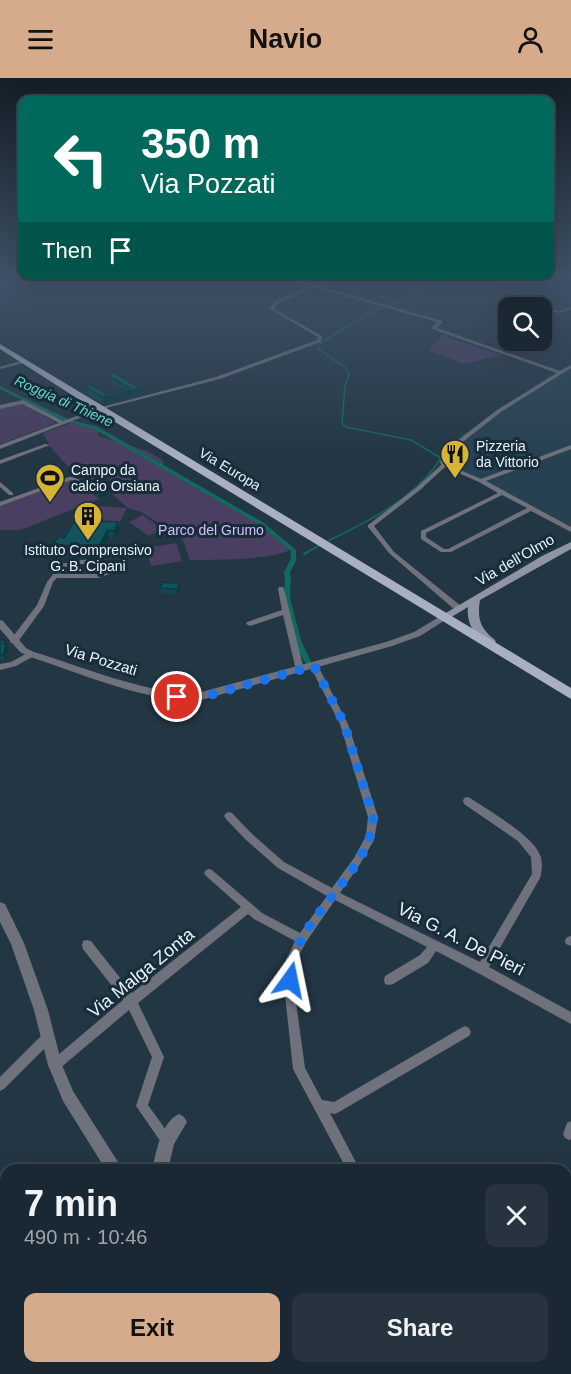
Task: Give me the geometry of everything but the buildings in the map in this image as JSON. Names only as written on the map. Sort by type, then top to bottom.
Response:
[{"type":"main road","name":"Via Europa","points":[[0,346],[100,410],[571,694]]},
{"type":"main road","name":"Via dell'Olmo","points":[[447,619],[545,558],[571,545]]},
{"type":"main road","points":[[421,603],[436,608],[467,606],[476,628],[498,650]]},
{"type":"street","points":[[0,447],[100,410],[218,378],[311,345],[320,338]]},
{"type":"street","points":[[464,338],[560,372]]},
{"type":"street","points":[[0,368],[25,361]]},
{"type":"street","points":[[467,606],[402,562],[370,527],[444,465],[443,462],[449,450],[499,411],[571,366]]},
{"type":"street","points":[[0,406],[23,402],[65,423]]},
{"type":"street","points":[[0,462],[47,445]]},
{"type":"street","points":[[481,481],[571,447]]},
{"type":"street","points":[[562,449],[571,456]]},
{"type":"street","points":[[444,465],[481,481],[571,531]]},
{"type":"street","points":[[0,504],[71,478],[81,482]]},
{"type":"street","points":[[0,484],[11,494]]},
{"type":"street","points":[[502,493],[423,532],[423,538],[443,551],[449,551],[530,509]]},
{"type":"street","points":[[14,641],[36,613],[50,582],[60,568],[71,563],[101,563],[112,568],[110,572],[99,576],[56,576]]},
{"type":"street","points":[[281,589],[300,670]]},
{"type":"street","points":[[250,624],[286,611]]},
{"type":"street","name":"Via Pozzati","points":[[0,623],[14,641],[31,654],[143,690],[177,697],[210,695],[314,666],[417,634],[447,619]]},
{"type":"street","points":[[0,667],[13,664],[31,654]]},
{"type":"street","points":[[314,666],[344,723],[373,817],[370,837],[357,861],[302,939],[290,964],[290,995],[299,1069],[351,1164]]},
{"type":"street","points":[[467,801],[521,838],[536,856],[537,874],[482,969]]},
{"type":"street","name":"Via G. A. De Pieri","points":[[228,816],[281,865],[333,894],[482,969],[571,1018]]},
{"type":"street","points":[[209,873],[258,916],[302,939]]},
{"type":"street","points":[[0,908],[17,943],[40,1010],[46,1038],[68,1096],[111,1164]]},
{"type":"street","name":"Via Malga Zonta","points":[[55,1065],[131,1001],[249,908]]},
{"type":"street","points":[[87,945],[131,1001],[158,1057],[142,1106],[167,1141]]},
{"type":"street","points":[[389,980],[424,959],[434,945]]},
{"type":"street","points":[[318,1105],[335,1108],[465,1032]]},
{"type":"street","points":[[0,1085],[46,1038]]},
{"type":"street","points":[[161,1164],[167,1141],[179,1122]]},
{"type":"shaded area","points":[[571,364],[571,526],[519,504],[438,460],[445,446],[558,370]]},
{"type":"green space","points":[[440,338],[451,338],[501,355],[464,364],[428,350]]},
{"type":"green space","points":[[19,402],[56,423],[0,444],[0,409]]},
{"type":"green space","name":"Parco del Grumo","points":[[76,421],[98,430],[98,436],[147,451],[163,460],[164,468],[253,520],[292,549],[283,553],[258,557],[190,560],[182,538],[141,512],[128,508],[113,495],[124,486],[108,485],[111,477],[85,480],[55,453],[43,433]]},
{"type":"green space","name":"Campo da calcio Orsiana","points":[[74,478],[99,499],[20,530],[0,530],[0,506]]},
{"type":"green space","points":[[100,506],[127,508],[118,526],[90,524]]},
{"type":"green space","points":[[143,515],[162,529],[149,536],[129,522]]},
{"type":"green space","points":[[176,543],[182,561],[151,566],[146,548]]},
{"type":"waterway","points":[[328,338],[318,345],[318,349],[345,367],[349,375],[345,386],[342,423],[346,427],[411,440],[441,458],[419,485],[405,497],[328,541]]},
{"type":"waterway","name":"Roggia di Thiene","points":[[0,387],[66,420],[96,428],[262,524],[294,551],[293,561],[287,572],[287,595],[298,640],[308,662]]},
{"type":"waterway","points":[[306,553],[320,545]]},
{"type":"place","name":"Pizzeria da Vittorio","points":[[455,480]]},
{"type":"place","name":"Campo da calcio Orsiana","points":[[50,504]]},
{"type":"place","name":"Istituto Comprensivo G. B. Cipani","points":[[88,542]]},
{"type":"route","points":[[177,697],[194,698],[210,695],[314,666],[344,723],[373,817],[373,827],[357,861],[302,939],[290,964],[290,980]]}]
